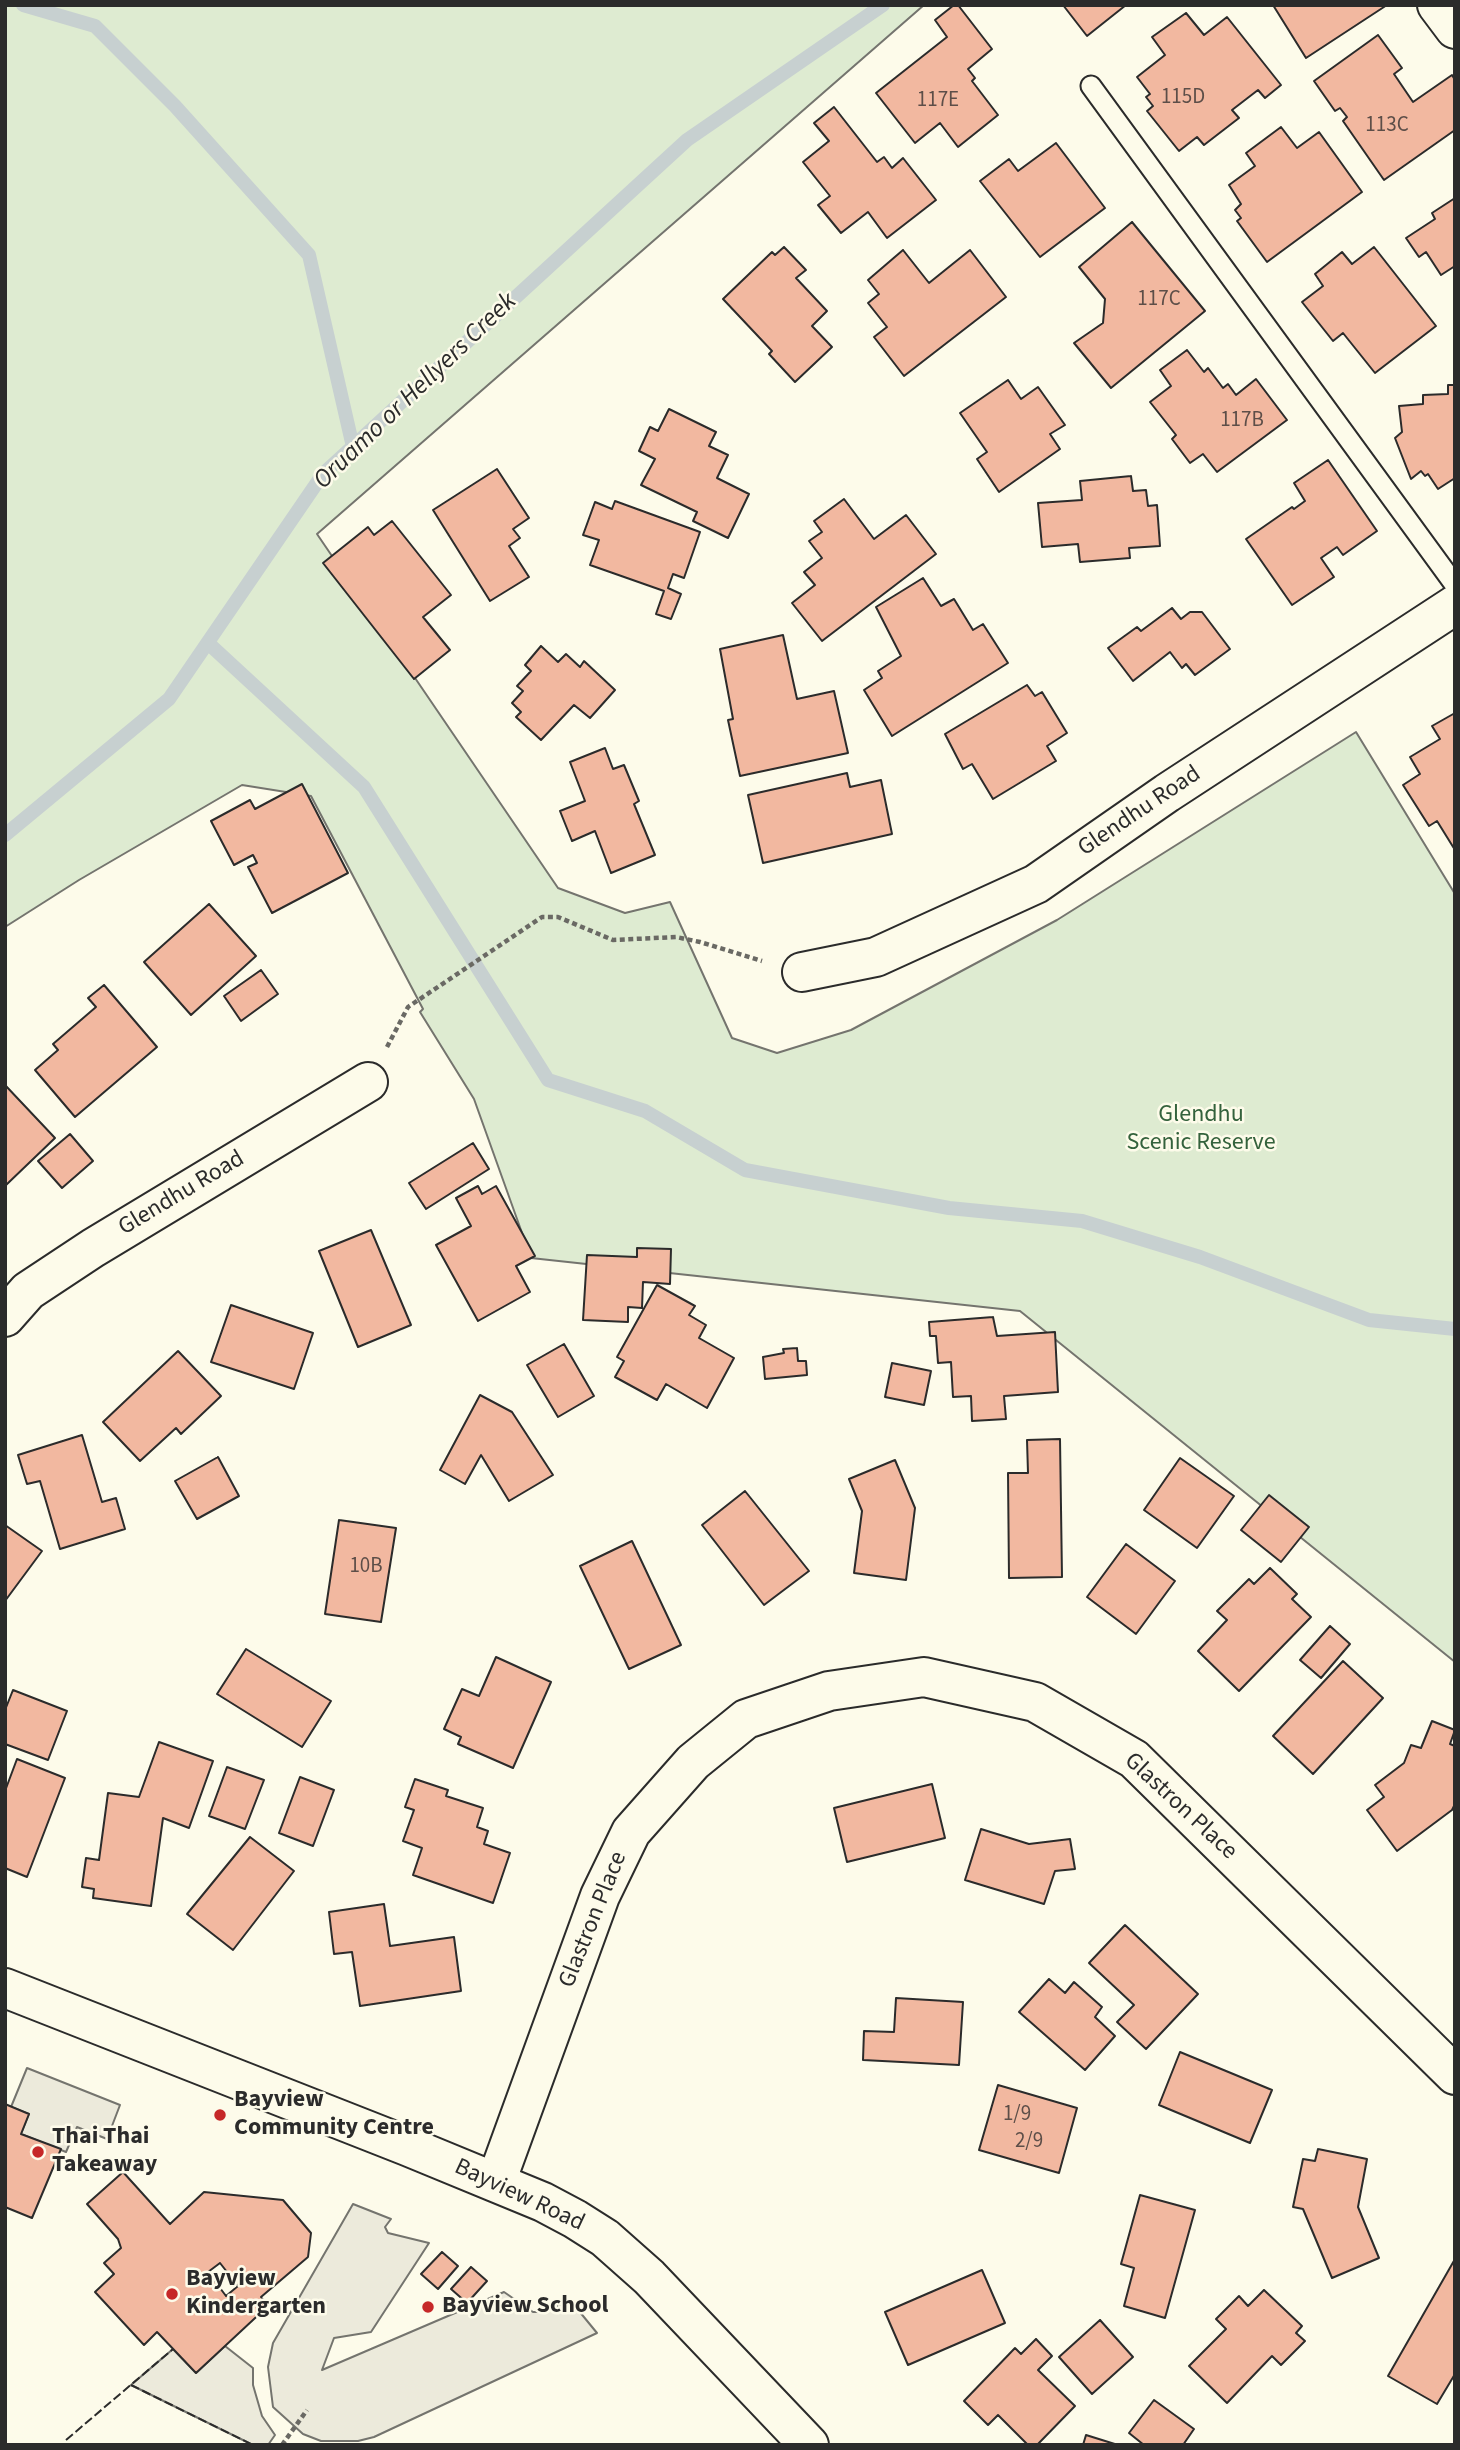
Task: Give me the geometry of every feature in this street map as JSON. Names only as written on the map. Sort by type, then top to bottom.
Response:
[{"type":"street","points":[[1437,5],[1455,29]]},
{"type":"street","name":"Glendhu Road","points":[[802,972],[876,957],[1035,884],[1167,793],[1455,605]]},
{"type":"street","name":"Glendhu Road","points":[[5,1317],[27,1291],[82,1255],[368,1082]]},
{"type":"street","name":"Glastron Place","points":[[496,2182],[600,1896],[631,1832],[693,1762],[746,1719],[829,1691],[924,1677],[1035,1702],[1134,1759],[1455,2076]]},
{"type":"street","name":"Bayview Road","points":[[5,1988],[543,2202],[605,2238],[649,2277],[808,2445]]},
{"type":"lane","points":[[1091,86],[1455,585]]},
{"type":"path","points":[[402,1022],[405,1010],[414,1003],[542,918],[558,917],[613,940],[676,937],[802,972]]},
{"type":"path","points":[[282,2445],[307,2410]]},
{"type":"green space","name":"Glendhu Scenic Reserve","points":[[5,5],[924,5],[317,534],[558,888],[625,913],[670,902],[732,1038],[777,1053],[851,1030],[1057,920],[1356,732],[1455,894],[1455,1662],[1020,1311],[531,1258],[474,1099],[420,1012],[423,1009],[311,796],[242,785],[79,880],[5,927]]},
{"type":"shaded area","points":[[27,2068],[120,2105],[107,2139],[77,2127],[66,2152],[21,2134],[29,2114],[11,2107]]},
{"type":"shaded area","points":[[353,2204],[391,2219],[385,2227],[388,2233],[429,2243],[371,2332],[334,2338],[322,2370],[504,2292],[533,2312],[544,2312],[570,2300],[597,2333],[374,2437],[358,2441],[321,2441],[303,2434],[273,2407],[268,2367],[273,2343]]},
{"type":"shaded area","points":[[225,2346],[253,2368],[253,2385],[262,2416],[275,2435],[268,2445],[253,2445],[131,2385],[173,2349],[196,2373]]},
{"type":"building","points":[[954,5],[958,5],[992,49],[968,69],[975,78],[972,81],[998,115],[958,147],[940,123],[915,143],[876,93],[947,37],[935,20]]},
{"type":"building","points":[[1063,5],[1126,5],[1087,36]]},
{"type":"building","points":[[1273,5],[1387,5],[1306,58]]},
{"type":"building","points":[[1186,13],[1204,35],[1227,17],[1281,85],[1265,98],[1258,90],[1232,110],[1239,118],[1204,145],[1197,137],[1179,151],[1147,111],[1153,106],[1146,97],[1150,94],[1137,77],[1165,55],[1152,37]]},
{"type":"building","points":[[1378,35],[1402,68],[1394,74],[1413,102],[1452,75],[1455,80],[1455,130],[1384,180],[1343,121],[1347,117],[1340,108],[1335,111],[1314,81]]},
{"type":"building","points":[[834,107],[877,162],[884,157],[892,168],[903,158],[936,200],[887,238],[868,212],[841,233],[818,205],[830,196],[803,162],[829,141],[814,123]]},
{"type":"building","points":[[1281,127],[1297,148],[1319,132],[1362,192],[1267,262],[1237,221],[1241,218],[1235,210],[1241,204],[1229,185],[1255,166],[1246,153]]},
{"type":"building","points":[[1056,143],[1105,208],[1040,257],[980,181],[1009,159],[1018,171]]},
{"type":"building","points":[[1455,198],[1455,266],[1441,275],[1426,252],[1419,257],[1406,238],[1435,219],[1432,213]]},
{"type":"building","points":[[1132,222],[1205,311],[1111,388],[1074,343],[1103,323],[1105,299],[1079,267]]},
{"type":"building","points":[[784,247],[806,270],[796,278],[827,311],[812,326],[832,347],[795,382],[769,354],[772,351],[723,299],[772,252],[775,255]]},
{"type":"building","points":[[1374,247],[1436,326],[1375,373],[1343,333],[1333,341],[1302,302],[1323,286],[1315,274],[1342,252],[1352,264]]},
{"type":"building","points":[[903,250],[929,283],[970,250],[1006,297],[904,376],[874,337],[887,327],[868,303],[879,294],[868,280]]},
{"type":"building","points":[[1187,350],[1204,372],[1208,368],[1223,388],[1228,384],[1236,395],[1256,379],[1287,420],[1217,472],[1203,454],[1190,463],[1172,439],[1176,435],[1150,402],[1171,386],[1160,370]]},
{"type":"building","points":[[1008,380],[1021,399],[1038,387],[1065,425],[1050,434],[1060,449],[999,492],[977,459],[987,452],[960,413]]},
{"type":"building","points":[[1448,385],[1455,385],[1455,478],[1438,489],[1428,474],[1425,476],[1421,471],[1411,479],[1395,438],[1402,432],[1399,406],[1423,404],[1423,395],[1448,394]]},
{"type":"building","points":[[669,409],[716,432],[709,446],[728,455],[717,478],[749,494],[728,538],[693,521],[697,512],[641,485],[655,459],[639,451],[650,427],[658,431]]},
{"type":"building","points":[[1328,460],[1377,531],[1343,555],[1337,547],[1321,558],[1334,577],[1292,605],[1246,539],[1305,501],[1294,483]]},
{"type":"building","points":[[497,469],[529,518],[513,529],[520,538],[509,546],[529,577],[490,601],[433,510]]},
{"type":"building","points":[[1131,476],[1133,491],[1146,490],[1148,506],[1157,505],[1160,546],[1129,548],[1130,558],[1080,562],[1078,544],[1042,547],[1038,503],[1082,500],[1080,481]]},
{"type":"building","points":[[844,499],[874,539],[906,515],[936,554],[822,641],[792,603],[815,585],[804,572],[822,558],[809,541],[822,532],[814,521]]},
{"type":"building","points":[[615,501],[700,532],[684,578],[673,574],[668,588],[681,594],[671,619],[656,614],[664,591],[590,565],[599,540],[583,535],[595,502],[612,509]]},
{"type":"building","points":[[392,521],[451,595],[423,617],[450,650],[414,679],[323,563],[368,527],[374,535]]},
{"type":"building","points":[[923,578],[941,606],[954,599],[973,630],[983,624],[1008,663],[892,736],[864,690],[882,678],[878,671],[901,656],[876,607]]},
{"type":"building","points":[[1172,608],[1181,619],[1190,612],[1202,612],[1230,649],[1195,675],[1186,664],[1182,668],[1170,652],[1133,681],[1108,648],[1137,627],[1141,631]]},
{"type":"building","points":[[783,635],[797,699],[834,691],[848,753],[740,776],[728,720],[733,719],[720,649]]},
{"type":"building","points":[[541,646],[558,662],[566,654],[580,667],[584,661],[615,690],[590,718],[574,705],[541,740],[516,717],[521,712],[512,703],[523,691],[517,686],[531,671],[525,665]]},
{"type":"building","points":[[1027,685],[1035,696],[1042,692],[1067,733],[1047,746],[1056,761],[993,799],[972,764],[963,769],[945,734]]},
{"type":"building","points":[[1455,713],[1455,850],[1437,821],[1429,826],[1403,785],[1420,774],[1410,757],[1440,739],[1432,726]]},
{"type":"building","points":[[605,748],[613,769],[624,765],[639,801],[634,804],[655,855],[611,873],[595,831],[572,841],[560,811],[585,801],[570,762]]},
{"type":"building","points":[[847,773],[850,787],[881,780],[892,834],[763,863],[748,795]]},
{"type":"building","points":[[302,784],[348,873],[272,913],[248,867],[257,863],[253,855],[234,865],[211,821],[250,800],[255,809]]},
{"type":"building","points":[[209,904],[256,956],[191,1015],[144,962]]},
{"type":"building","points":[[261,970],[278,994],[241,1021],[224,996]]},
{"type":"building","points":[[104,985],[157,1047],[75,1117],[35,1070],[58,1050],[53,1044],[96,1007],[88,998]]},
{"type":"building","points":[[5,1085],[55,1138],[5,1186]]},
{"type":"building","points":[[70,1134],[93,1161],[62,1188],[38,1161]]},
{"type":"building","points":[[473,1143],[489,1169],[426,1209],[409,1183]]},
{"type":"building","points":[[478,1186],[482,1194],[496,1186],[535,1256],[516,1266],[530,1292],[478,1321],[436,1245],[471,1226],[456,1198]]},
{"type":"building","points":[[371,1230],[411,1325],[358,1347],[319,1251]]},
{"type":"building","points":[[637,1248],[671,1249],[670,1284],[643,1282],[642,1308],[628,1307],[628,1322],[583,1320],[587,1255],[637,1257]]},
{"type":"building","points":[[657,1285],[695,1306],[689,1315],[706,1325],[699,1338],[734,1358],[707,1408],[666,1384],[657,1400],[615,1377],[624,1361],[617,1357]]},
{"type":"building","points":[[231,1305],[313,1333],[294,1389],[211,1362]]},
{"type":"building","points":[[993,1317],[997,1336],[1055,1332],[1058,1392],[1004,1396],[1006,1419],[972,1421],[971,1396],[953,1397],[951,1362],[938,1363],[936,1336],[930,1336],[929,1322]]},
{"type":"building","points":[[564,1344],[594,1396],[558,1417],[527,1365]]},
{"type":"building","points":[[797,1348],[798,1361],[806,1361],[807,1375],[765,1379],[763,1357],[784,1353],[783,1349]]},
{"type":"building","points":[[178,1351],[221,1396],[181,1434],[176,1428],[140,1461],[103,1422]]},
{"type":"building","points":[[892,1363],[931,1371],[924,1405],[885,1397]]},
{"type":"building","points":[[480,1395],[512,1412],[553,1475],[509,1501],[481,1455],[465,1484],[440,1470]]},
{"type":"building","points":[[82,1435],[102,1502],[116,1498],[125,1529],[60,1549],[40,1481],[27,1484],[18,1455]]},
{"type":"building","points":[[1060,1439],[1062,1577],[1009,1578],[1008,1473],[1028,1473],[1027,1440]]},
{"type":"building","points":[[218,1457],[239,1496],[197,1519],[175,1481]]},
{"type":"building","points":[[1180,1458],[1234,1496],[1197,1548],[1144,1510]]},
{"type":"building","points":[[895,1460],[915,1508],[906,1580],[854,1573],[862,1511],[849,1479]]},
{"type":"building","points":[[745,1491],[809,1571],[764,1605],[702,1525]]},
{"type":"building","points":[[1269,1495],[1309,1527],[1281,1562],[1241,1530]]},
{"type":"building","points":[[339,1520],[396,1528],[381,1622],[325,1614]]},
{"type":"building","points":[[5,1525],[42,1551],[5,1601]]},
{"type":"building","points":[[632,1541],[681,1645],[629,1669],[580,1566]]},
{"type":"building","points":[[1126,1544],[1175,1581],[1136,1634],[1087,1597]]},
{"type":"building","points":[[1270,1568],[1297,1594],[1292,1599],[1311,1617],[1239,1691],[1198,1651],[1227,1620],[1217,1611],[1249,1579],[1254,1584]]},
{"type":"building","points":[[1330,1626],[1350,1644],[1321,1678],[1300,1660]]},
{"type":"building","points":[[246,1649],[331,1701],[302,1747],[217,1694]]},
{"type":"building","points":[[496,1657],[551,1682],[513,1768],[458,1744],[461,1737],[444,1729],[462,1689],[479,1696]]},
{"type":"building","points":[[1343,1661],[1383,1698],[1313,1774],[1273,1736]]},
{"type":"building","points":[[13,1690],[67,1711],[48,1760],[5,1744],[5,1710]]},
{"type":"building","points":[[1432,1721],[1455,1730],[1450,1744],[1455,1746],[1455,1804],[1452,1810],[1397,1851],[1367,1810],[1384,1797],[1375,1785],[1404,1763],[1411,1745],[1421,1748]]},
{"type":"building","points":[[159,1742],[213,1761],[189,1828],[163,1818],[151,1906],[93,1898],[94,1889],[82,1887],[86,1858],[99,1860],[108,1793],[139,1797]]},
{"type":"building","points":[[17,1759],[65,1778],[27,1877],[5,1868],[5,1791]]},
{"type":"building","points":[[227,1767],[264,1780],[245,1829],[209,1816]]},
{"type":"building","points":[[300,1777],[334,1790],[313,1846],[279,1833]]},
{"type":"building","points":[[415,1779],[448,1790],[446,1796],[483,1808],[477,1827],[488,1831],[484,1844],[510,1853],[493,1903],[413,1875],[422,1848],[403,1841],[414,1810],[405,1807]]},
{"type":"building","points":[[932,1784],[945,1838],[847,1862],[834,1808]]},
{"type":"building","points":[[981,1829],[1029,1844],[1070,1839],[1075,1869],[1055,1871],[1044,1904],[965,1880]]},
{"type":"building","points":[[250,1837],[294,1871],[233,1950],[187,1914]]},
{"type":"building","points":[[384,1904],[390,1946],[454,1937],[461,1991],[360,2006],[352,1952],[334,1954],[329,1912]]},
{"type":"building","points":[[1125,1925],[1198,1994],[1146,2049],[1117,2022],[1134,2005],[1089,1963]]},
{"type":"building","points":[[1049,1979],[1065,1993],[1074,1982],[1102,2007],[1095,2017],[1115,2036],[1085,2070],[1019,2012]]},
{"type":"building","points":[[896,1998],[963,2002],[959,2065],[863,2060],[864,2031],[894,2032]]},
{"type":"building","points":[[1180,2052],[1272,2090],[1250,2143],[1159,2105]]},
{"type":"building","points":[[998,2085],[1077,2108],[1059,2173],[979,2150]]},
{"type":"building","points":[[5,2104],[29,2114],[21,2134],[61,2149],[32,2218],[5,2207]]},
{"type":"building","points":[[1318,2149],[1367,2159],[1358,2207],[1379,2258],[1332,2278],[1303,2209],[1293,2207],[1303,2159],[1315,2161]]},
{"type":"building","points":[[123,2172],[170,2224],[204,2192],[283,2200],[311,2233],[308,2257],[261,2297],[268,2306],[196,2373],[157,2332],[144,2345],[95,2292],[114,2274],[104,2263],[121,2248],[118,2239],[87,2204]],"holes":[[[220,2263],[238,2286],[226,2296],[208,2272]]]},
{"type":"building","points":[[1140,2195],[1195,2210],[1165,2318],[1124,2306],[1134,2268],[1121,2264]]},
{"type":"building","points":[[442,2252],[458,2266],[438,2289],[421,2274]]},
{"type":"building","points":[[1455,2259],[1455,2374],[1437,2404],[1388,2376]]},
{"type":"building","points":[[471,2267],[487,2281],[467,2303],[451,2289]]},
{"type":"building","points":[[982,2270],[1005,2323],[908,2365],[885,2312]]},
{"type":"building","points":[[1264,2290],[1302,2326],[1296,2333],[1305,2341],[1281,2365],[1272,2356],[1227,2403],[1189,2366],[1226,2329],[1216,2319],[1239,2296],[1248,2306]]},
{"type":"building","points":[[1100,2320],[1133,2357],[1092,2394],[1059,2357]]},
{"type":"building","points":[[1036,2339],[1052,2356],[1038,2370],[1075,2406],[1037,2445],[1028,2445],[998,2415],[988,2425],[964,2401],[1015,2348],[1021,2354]]},
{"type":"building","points":[[1154,2400],[1194,2429],[1183,2445],[1144,2445],[1129,2433]]},
{"type":"building","points":[[1086,2435],[1118,2445],[1083,2445]]},
{"type":"waterway","points":[[23,5],[95,26],[175,106],[309,255],[353,447]]},
{"type":"waterway","name":"Oruamo or Hellyers Creek","points":[[5,835],[169,699],[323,474],[687,140],[883,5]]},
{"type":"waterway","points":[[208,643],[364,787],[548,1080],[645,1111],[745,1170],[949,1208],[1082,1221],[1200,1257],[1369,1320],[1455,1329]]},
{"type":"fence","points":[[66,2440],[173,2349]]},
{"type":"fence","points":[[131,2385],[253,2445]]},
{"type":"place","name":"Bayview Community Centre","points":[[220,2115]]},
{"type":"place","name":"Thai Thai Takeaway","points":[[38,2152]]},
{"type":"place","name":"Bayview Kindergarten","points":[[172,2294]]},
{"type":"place","name":"Bayview School","points":[[428,2307]]}]
